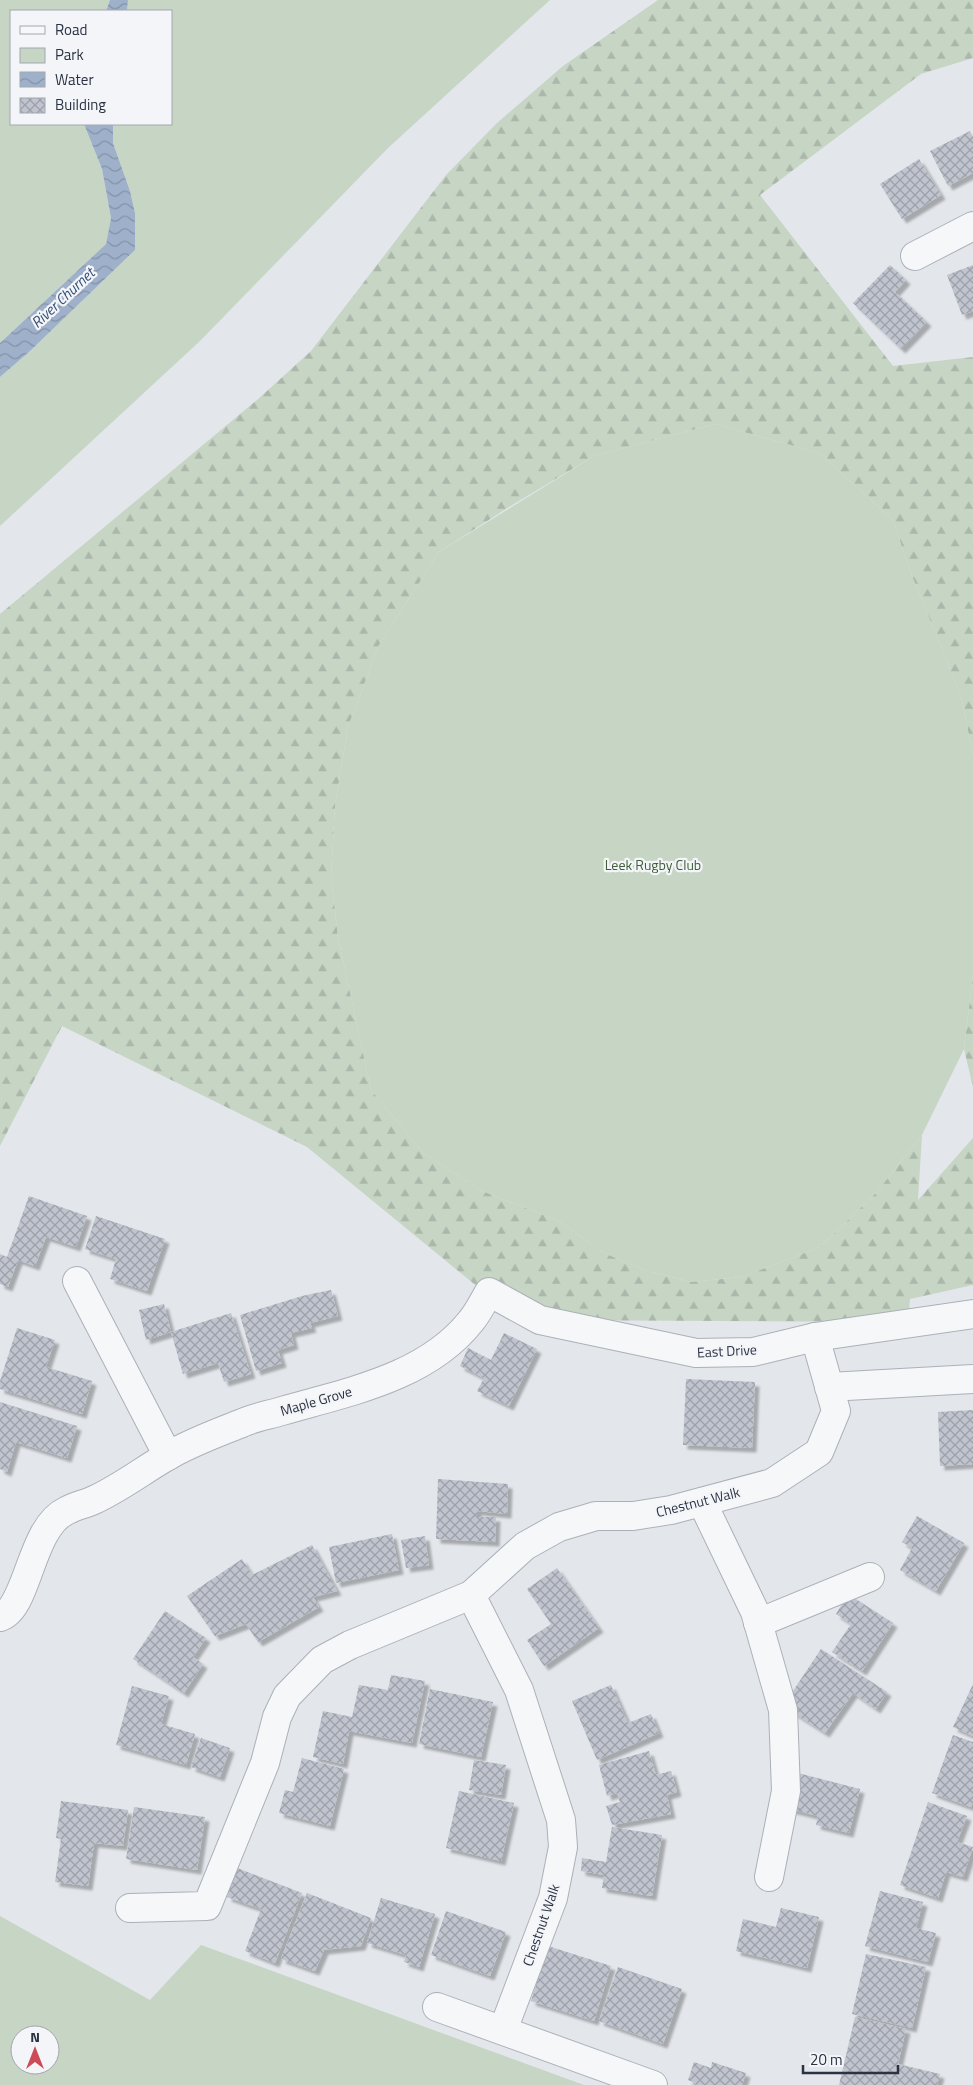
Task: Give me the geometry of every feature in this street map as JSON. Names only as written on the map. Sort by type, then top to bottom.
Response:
[{"type":"street","points":[[915,256],[973,226]]},
{"type":"street","points":[[77,1281],[168,1456]]},
{"type":"street","name":"Maple Grove","points":[[0,1617],[10,1611],[47,1529],[64,1512],[94,1500],[123,1485],[168,1456],[244,1422],[375,1384],[412,1368],[444,1348],[470,1322],[489,1292]]},
{"type":"street","name":"East Drive","points":[[489,1292],[540,1320],[696,1353],[753,1352],[815,1337],[973,1314]]},
{"type":"street","name":"Chestnut Walk","points":[[130,1908],[207,1906],[265,1763],[277,1717],[288,1696],[322,1660],[350,1645],[471,1595],[526,1546],[559,1527],[596,1516],[633,1516],[671,1510],[772,1483],[819,1452],[836,1411],[815,1337]]},
{"type":"street","points":[[829,1386],[973,1380]]},
{"type":"street","points":[[702,1502],[755,1612],[783,1710],[786,1791],[769,1877]]},
{"type":"street","points":[[758,1623],[870,1577]]},
{"type":"street","name":"Chestnut Walk","points":[[471,1595],[519,1690],[561,1820],[563,1847],[553,1898],[503,2030]]},
{"type":"street","points":[[436,2007],[653,2085]]},
{"type":"green space","points":[[0,0],[110,0],[106,10],[10,10],[10,125],[84,125],[102,169],[111,218],[106,244],[0,343]]},
{"type":"green space","points":[[128,0],[550,0],[388,148],[200,341],[0,526],[0,377],[29,352],[135,250],[135,213],[130,191],[113,143],[113,125],[172,125],[172,10],[127,10]]},
{"type":"green space","points":[[658,0],[973,0],[973,58],[921,74],[760,195],[893,366],[973,357],[973,755],[961,696],[910,571],[893,520],[819,453],[715,424],[594,456],[439,552],[379,645],[348,727],[335,805],[331,876],[338,937],[371,1090],[423,1153],[482,1191],[559,1221],[604,1253],[644,1270],[691,1282],[742,1277],[820,1247],[876,1193],[922,1135],[918,1200],[973,1138],[973,1285],[910,1299],[908,1322],[540,1320],[479,1288],[307,1147],[62,1026],[0,1146],[0,614],[257,400],[311,351],[446,175],[497,123],[563,66]]},
{"type":"green space","name":"Leek Rugby Club","points":[[715,424],[819,453],[893,520],[910,571],[961,696],[973,755],[973,974],[964,1049],[922,1135],[876,1193],[820,1247],[742,1277],[691,1282],[644,1270],[604,1253],[559,1221],[482,1191],[423,1153],[371,1090],[338,937],[331,876],[335,805],[348,727],[379,645],[439,552],[594,456]]},
{"type":"green space","points":[[973,974],[973,1087],[964,1049]]},
{"type":"green space","points":[[0,1916],[150,2000],[201,1945],[584,2085],[0,2085]]},
{"type":"water","points":[[110,0],[128,0],[127,10],[106,10]]},
{"type":"water","name":"River Churnet","points":[[84,125],[113,125],[113,143],[130,191],[135,213],[135,250],[29,352],[0,377],[0,343],[106,244],[111,218],[102,169]]},
{"type":"building","points":[[970,131],[973,137],[973,173],[948,186],[930,151]]},
{"type":"building","points":[[919,159],[941,195],[902,219],[880,184]]},
{"type":"building","points":[[890,265],[906,280],[895,292],[927,322],[901,349],[853,303]]},
{"type":"building","points":[[973,265],[973,311],[962,315],[947,275]]},
{"type":"building","points":[[29,1196],[87,1216],[76,1247],[46,1237],[35,1266],[18,1260],[8,1287],[0,1284],[0,1254],[7,1257]]},
{"type":"building","points":[[96,1216],[165,1239],[147,1291],[110,1279],[116,1259],[85,1249]]},
{"type":"building","points":[[331,1290],[338,1316],[310,1323],[312,1328],[291,1333],[294,1345],[278,1350],[282,1363],[256,1371],[240,1315],[302,1296]]},
{"type":"building","points":[[164,1304],[171,1332],[146,1340],[139,1310]]},
{"type":"building","points":[[231,1313],[251,1374],[224,1382],[218,1363],[183,1374],[171,1332]]},
{"type":"building","points":[[17,1328],[55,1340],[46,1367],[92,1381],[82,1414],[0,1389],[0,1381]]},
{"type":"building","points":[[504,1333],[537,1349],[509,1406],[477,1391],[484,1378],[460,1366],[468,1348],[491,1360]]},
{"type":"building","points":[[686,1379],[755,1382],[752,1448],[683,1445]]},
{"type":"building","points":[[0,1402],[77,1426],[67,1458],[16,1442],[7,1472],[0,1469]]},
{"type":"building","points":[[973,1410],[973,1464],[940,1466],[938,1412]]},
{"type":"building","points":[[438,1479],[508,1484],[507,1514],[477,1511],[477,1517],[496,1517],[495,1542],[436,1539]]},
{"type":"building","points":[[917,1516],[964,1543],[936,1591],[900,1570],[912,1548],[902,1542]]},
{"type":"building","points":[[392,1534],[399,1570],[336,1583],[329,1547]]},
{"type":"building","points":[[425,1536],[429,1565],[406,1568],[401,1540]]},
{"type":"building","points":[[312,1545],[337,1591],[313,1597],[319,1607],[258,1642],[246,1624],[215,1636],[187,1596],[242,1559],[252,1575]]},
{"type":"building","points":[[557,1568],[599,1628],[544,1666],[527,1640],[551,1624],[527,1589]]},
{"type":"building","points":[[848,1594],[893,1623],[862,1671],[832,1652],[851,1624],[836,1614]]},
{"type":"building","points":[[165,1611],[206,1638],[193,1657],[203,1664],[184,1693],[133,1659]]},
{"type":"building","points":[[821,1649],[887,1692],[876,1709],[853,1693],[825,1733],[783,1706]]},
{"type":"building","points":[[391,1675],[425,1681],[412,1743],[349,1731],[343,1764],[313,1757],[323,1711],[352,1717],[359,1685],[388,1690]]},
{"type":"building","points":[[973,1684],[973,1736],[953,1727]]},
{"type":"building","points":[[611,1685],[628,1723],[651,1714],[659,1733],[597,1760],[572,1701]]},
{"type":"building","points":[[132,1686],[169,1696],[161,1724],[195,1734],[186,1765],[116,1745]]},
{"type":"building","points":[[430,1689],[493,1702],[481,1757],[419,1744]]},
{"type":"building","points":[[953,1735],[973,1742],[973,1802],[971,1807],[932,1793]]},
{"type":"building","points":[[201,1738],[230,1748],[220,1777],[191,1767]]},
{"type":"building","points":[[649,1751],[656,1775],[671,1771],[677,1792],[667,1795],[671,1814],[612,1825],[606,1806],[620,1802],[617,1793],[607,1796],[599,1765]]},
{"type":"building","points":[[302,1758],[344,1769],[330,1826],[279,1813],[285,1790],[293,1792]]},
{"type":"building","points":[[474,1760],[506,1765],[501,1795],[469,1790]]},
{"type":"building","points":[[798,1773],[860,1789],[849,1833],[816,1825],[818,1816],[789,1809]]},
{"type":"building","points":[[459,1791],[514,1803],[501,1861],[446,1848]]},
{"type":"building","points":[[61,1801],[128,1810],[123,1846],[94,1843],[88,1886],[55,1882],[61,1839],[56,1838]]},
{"type":"building","points":[[928,1802],[967,1816],[957,1842],[973,1847],[963,1877],[946,1872],[938,1898],[900,1885]]},
{"type":"building","points":[[134,1807],[205,1817],[197,1870],[126,1859]]},
{"type":"building","points":[[612,1827],[662,1835],[652,1896],[602,1888],[604,1875],[581,1871],[582,1858],[606,1862]]},
{"type":"building","points":[[237,1868],[302,1893],[275,1963],[245,1951],[261,1909],[227,1897]]},
{"type":"building","points":[[880,1891],[923,1902],[916,1928],[936,1933],[928,1962],[865,1946]]},
{"type":"building","points":[[307,1893],[371,1918],[361,1946],[324,1950],[315,1971],[281,1959]]},
{"type":"building","points":[[381,1898],[435,1914],[419,1967],[404,1962],[406,1955],[367,1943]]},
{"type":"building","points":[[781,1908],[819,1917],[807,1968],[736,1951],[743,1919],[776,1927]]},
{"type":"building","points":[[446,1911],[506,1932],[490,1976],[431,1955]]},
{"type":"building","points":[[548,1946],[611,1966],[594,2021],[531,2001]]},
{"type":"building","points":[[866,1954],[926,1967],[912,2028],[852,2014]]},
{"type":"building","points":[[618,1967],[682,1989],[663,2044],[599,2021]]},
{"type":"building","points":[[855,2017],[906,2029],[898,2064],[940,2074],[937,2085],[839,2085]]},
{"type":"building","points":[[694,2062],[711,2068],[712,2062],[746,2073],[742,2085],[695,2085],[696,2083],[688,2080]]}]
